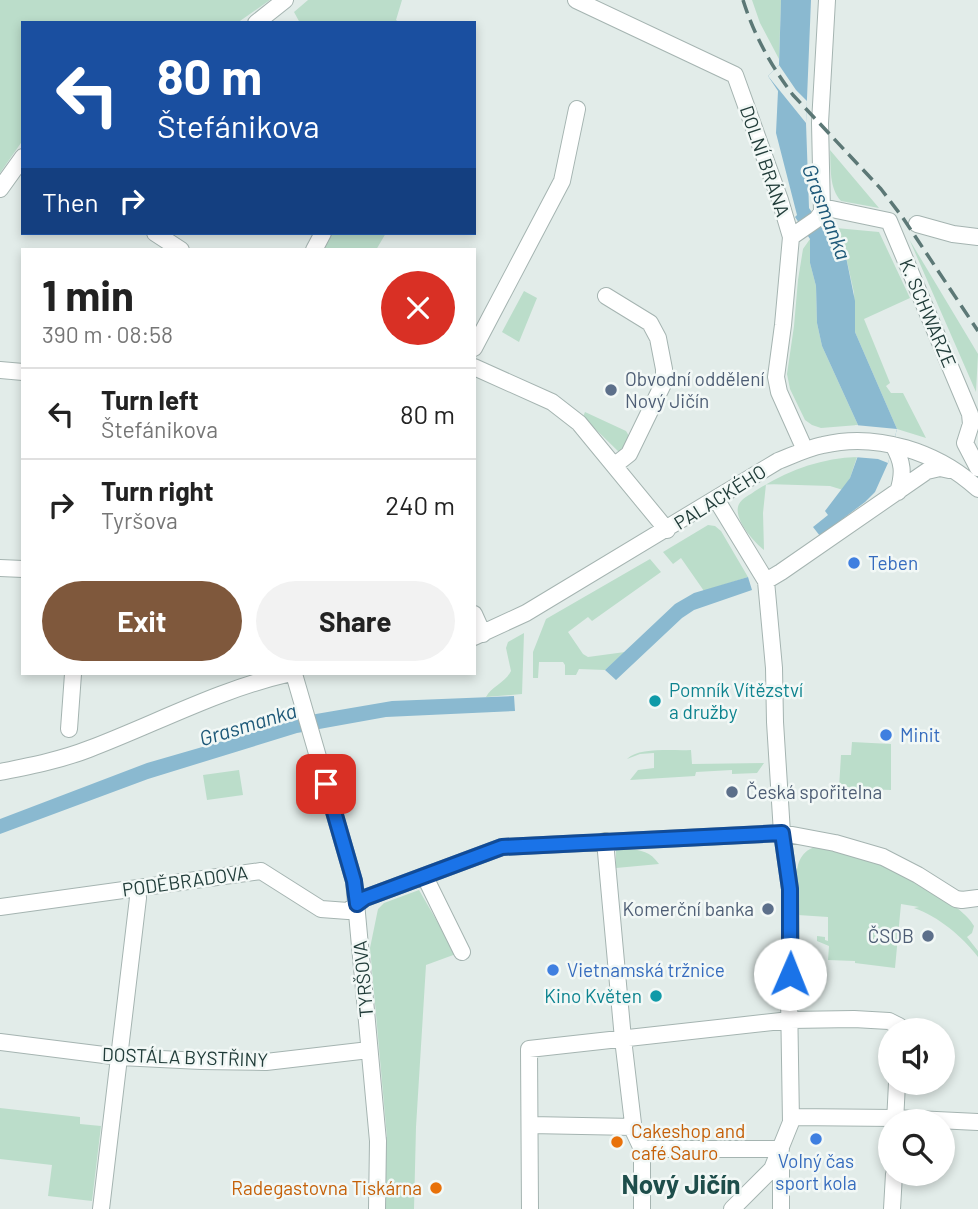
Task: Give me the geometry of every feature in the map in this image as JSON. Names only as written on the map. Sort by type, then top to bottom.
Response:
[{"type":"street","points":[[259,21],[285,0]]},
{"type":"street","name":"DOLNÍ BRÁNA","points":[[576,0],[735,75],[780,200],[797,233],[776,377],[779,392],[805,450]]},
{"type":"street","points":[[797,233],[820,209],[820,123],[827,0]]},
{"type":"street","points":[[476,344],[562,181],[577,109]]},
{"type":"street","points":[[0,189],[21,160]]},
{"type":"street","name":"K. SCHWARZE","points":[[820,209],[889,221],[970,414],[971,424],[965,443],[978,468]]},
{"type":"street","points":[[917,224],[953,234],[978,237]]},
{"type":"street","points":[[158,235],[178,248]]},
{"type":"street","points":[[607,296],[650,323],[658,338],[664,369],[664,382],[629,454],[615,465]]},
{"type":"street","points":[[476,368],[552,402],[579,423],[667,530]]},
{"type":"street","points":[[0,370],[21,372]]},
{"type":"street","name":"PALACKÉHO","points":[[478,636],[526,613],[778,461],[805,450],[854,441],[893,444],[914,450],[955,470],[978,489]]},
{"type":"street","points":[[893,444],[901,459],[903,476],[898,492]]},
{"type":"street","points":[[766,581],[927,471],[940,468],[955,470]]},
{"type":"street","points":[[716,499],[766,581],[774,668],[782,833],[790,889],[791,1122],[772,1169],[732,1209]]},
{"type":"street","points":[[0,568],[21,569]]},
{"type":"street","points":[[69,729],[73,675]]},
{"type":"street","points":[[0,772],[89,750],[219,695],[283,675]]},
{"type":"street","name":"TYRŠOVA","points":[[294,675],[354,881],[378,1141],[377,1209]]},
{"type":"street","name":"PODĚBRADOVA","points":[[0,907],[261,871],[321,909],[348,911],[365,898],[502,847],[782,833],[883,857],[956,899],[978,898]]},
{"type":"street","points":[[605,841],[623,1039],[634,1127],[642,1149],[642,1209]]},
{"type":"street","points":[[425,877],[463,952]]},
{"type":"street","points":[[101,1209],[138,898],[137,888]]},
{"type":"street","points":[[530,1209],[529,1049],[789,1020],[878,1020]]},
{"type":"street","name":"DOSTÁLA BYSTŘINY","points":[[0,1042],[120,1057],[201,1061],[266,1062],[369,1050]]},
{"type":"street","points":[[791,1117],[878,1120]]},
{"type":"street","points":[[955,1121],[978,1122]]},
{"type":"street","points":[[530,1125],[634,1127]]},
{"type":"street","points":[[642,1149],[781,1149]]},
{"type":"street","points":[[781,1149],[781,1209]]},
{"type":"street","points":[[892,1209],[893,1186]]},
{"type":"green space","points":[[0,0],[270,0],[240,21],[21,21],[21,143],[0,173]]},
{"type":"green space","points":[[308,0],[402,0],[397,21],[299,21],[294,12]]},
{"type":"green space","points":[[752,0],[781,0],[779,59],[760,23]]},
{"type":"green space","points":[[830,150],[879,208],[841,201],[833,184]]},
{"type":"green space","points":[[836,228],[879,232],[910,298],[864,319],[890,383],[886,386],[891,393],[903,393],[926,438],[897,429],[855,332],[854,293],[845,252],[824,230]]},
{"type":"green space","points":[[329,235],[385,235],[377,248],[322,248]]},
{"type":"green space","points":[[810,239],[810,263],[816,286],[817,323],[822,346],[858,425],[821,428],[812,425],[805,420],[790,389],[787,374],[798,280],[803,249]]},
{"type":"green space","points":[[909,239],[978,354],[976,392],[910,241]]},
{"type":"green space","points":[[524,291],[537,298],[519,342],[502,332]]},
{"type":"green space","points":[[585,412],[626,431],[629,436],[621,454],[583,417]]},
{"type":"green space","points":[[857,457],[843,490],[830,486],[767,484],[817,463]]},
{"type":"green space","points":[[766,484],[763,513],[764,550],[741,523],[738,510],[742,500]]},
{"type":"green space","points":[[708,525],[721,531],[748,577],[704,591],[681,558],[673,564],[663,552]]},
{"type":"green space","points":[[650,559],[661,572],[592,621],[588,617],[568,632],[588,657],[625,652],[605,670],[579,669],[576,675],[565,675],[563,662],[539,662],[538,678],[533,678],[533,652],[546,619]]},
{"type":"green space","points":[[524,633],[522,694],[486,697],[511,671],[506,648],[508,642]]},
{"type":"green space","points":[[852,742],[891,744],[891,790],[839,788],[841,755],[851,755]]},
{"type":"green space","points":[[691,750],[692,764],[764,763],[757,773],[732,774],[732,770],[696,772],[695,776],[630,780],[638,770],[654,768],[654,753],[627,759],[632,755],[648,751]]},
{"type":"green space","points":[[239,770],[243,795],[207,800],[203,775]]},
{"type":"green space","points":[[815,847],[845,851],[867,858],[944,898],[968,917],[974,926],[967,937],[978,951],[978,957],[941,922],[914,908],[919,907],[901,904],[895,968],[855,961],[828,960],[829,946],[817,941],[817,936],[825,937],[828,941],[828,917],[798,915],[798,866],[807,851]]},
{"type":"green space","points":[[616,850],[645,852],[659,864],[616,868]]},
{"type":"green space","points":[[419,890],[456,954],[426,965],[414,1209],[384,1209],[383,1137],[387,1137],[370,948],[378,909],[384,903]]},
{"type":"green space","points":[[0,1108],[80,1117],[80,1124],[101,1126],[92,1201],[48,1196],[52,1165],[0,1159]]},
{"type":"water","points":[[781,0],[811,0],[806,123],[809,208],[824,230],[845,252],[855,301],[855,332],[897,429],[888,463],[875,492],[820,536],[813,527],[828,515],[825,511],[850,478],[860,450],[858,425],[822,346],[817,323],[816,286],[810,263],[810,239],[795,217],[797,215],[776,133],[778,91],[768,76],[779,65]]},
{"type":"water","points":[[748,577],[752,590],[694,610],[616,680],[605,670],[675,604],[694,593]]},
{"type":"water","points":[[514,696],[515,711],[386,717],[297,733],[148,779],[0,834],[0,819],[147,763],[316,714],[392,701]]},
{"type":"pier","points":[[779,65],[807,101],[806,123],[768,76]]},
{"type":"pier","points":[[855,425],[897,429],[888,463],[878,459],[854,457],[857,443]]},
{"type":"railway","points":[[743,0],[758,38],[785,84],[881,189],[978,331]]},
{"type":"place","name":"Obvodní oddělení Nový Jičín","points":[[611,390]]},
{"type":"place","name":"Teben","points":[[854,563]]},
{"type":"place","name":"Pomník Vítězství a družby","points":[[655,701]]},
{"type":"place","name":"Minit","points":[[886,735]]},
{"type":"place","name":"Česká spořitelna","points":[[732,792]]},
{"type":"place","name":"Komerční banka","points":[[768,909]]},
{"type":"place","name":"ČSOB","points":[[928,936]]},
{"type":"place","name":"Vietnamská tržnice","points":[[553,970]]},
{"type":"place","name":"Kino Květen","points":[[656,996]]},
{"type":"place","name":"Volný čas sport kola","points":[[816,1139]]},
{"type":"place","name":"Cakeshop and café Sauro","points":[[617,1142]]},
{"type":"place","name":"Radegastovna Tiskárna","points":[[436,1188]]},
{"type":"district","name":"Nový Jičín","points":[[681,1185]]},
{"type":"route","points":[[326,784],[354,881],[357,904],[365,898],[502,847],[782,833],[790,889],[790,974]]},
{"type":"water label","name":"Grasmanka","points":[[826,212]]},
{"type":"water label","name":"Grasmanka","points":[[248,725]]}]
